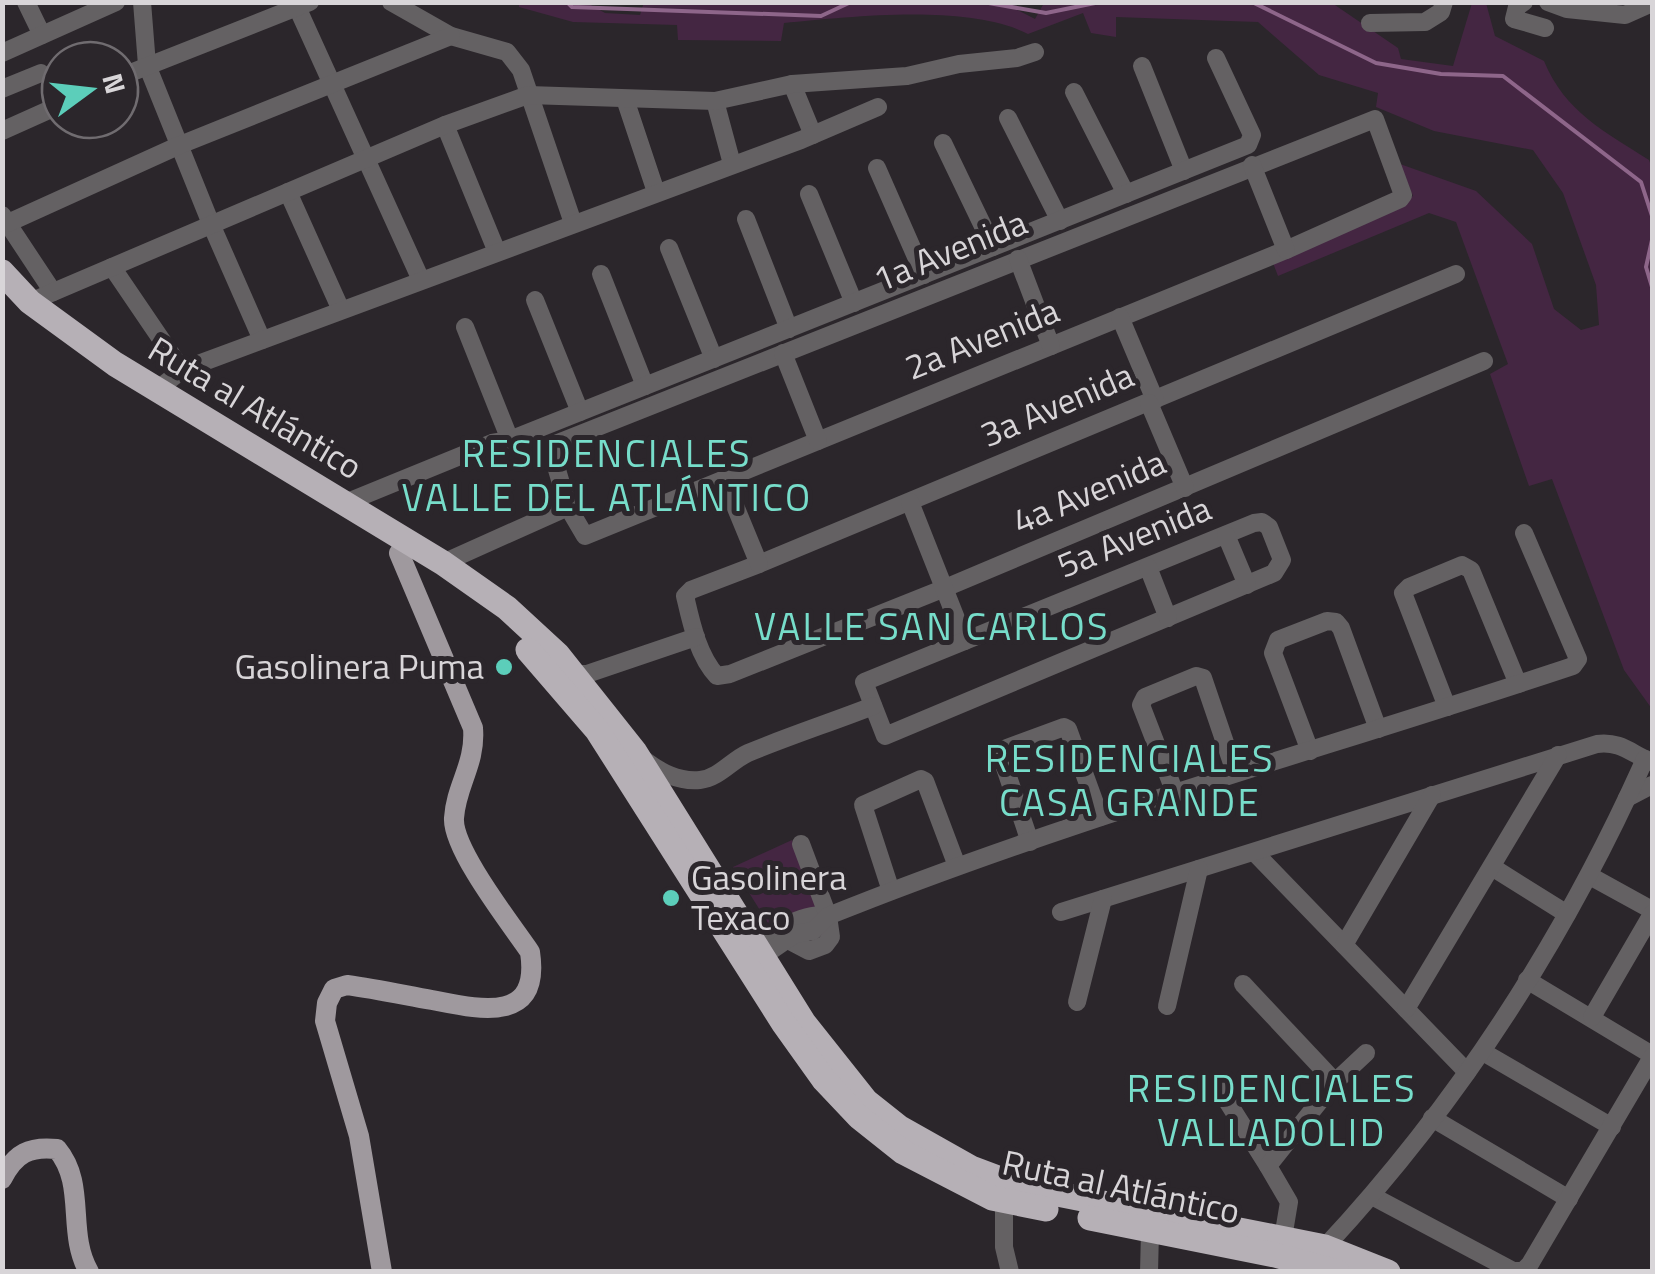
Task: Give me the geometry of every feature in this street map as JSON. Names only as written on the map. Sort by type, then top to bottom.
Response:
[{"type":"highway","name":"Ruta al Atlántico","points":[[2,272],[41,297],[114,364],[443,563],[507,608],[574,674],[635,752],[784,1024],[824,1080],[859,1117],[903,1152],[1004,1201],[1276,1255],[1337,1272]]},
{"type":"highway","name":"Ruta al Atlántico","points":[[2,296],[18,314],[65,348],[468,598],[546,668],[597,730],[727,916],[758,948],[804,1023],[866,1102],[936,1150],[998,1180],[1324,1247],[1388,1272]]},
{"type":"main road","points":[[382,1272],[359,1136],[325,1021],[327,1003],[334,989],[347,986],[490,1011],[521,998],[530,985],[532,970],[530,952],[458,844],[454,820],[475,750],[474,728],[399,553]]},
{"type":"main road","points":[[2,1179],[18,1155],[31,1148],[57,1149],[74,1182],[76,1240],[89,1272]]},
{"type":"street","points":[[26,2],[42,35]]},
{"type":"street","points":[[2,53],[116,2]]},
{"type":"street","points":[[142,2],[147,65],[262,340]]},
{"type":"street","points":[[391,2],[451,36],[507,52],[521,70],[573,223]]},
{"type":"street","points":[[1524,2],[1517,7],[1514,19],[1545,28]]},
{"type":"street","points":[[1548,2],[1621,9],[1652,3]]},
{"type":"street","points":[[140,68],[304,5],[331,82],[421,280]]},
{"type":"street","points":[[1370,23],[1424,22],[1433,7]]},
{"type":"street","points":[[451,36],[5,219],[41,297],[445,126],[528,95],[714,101],[792,84],[907,76],[1035,52]]},
{"type":"street","points":[[350,506],[496,454],[510,440],[1248,146],[1252,140],[1216,58]]},
{"type":"street","points":[[1142,66],[1184,171]]},
{"type":"street","points":[[2,89],[40,73]]},
{"type":"street","points":[[792,84],[813,135]]},
{"type":"street","points":[[1074,92],[1126,194]]},
{"type":"street","points":[[625,99],[656,192]]},
{"type":"street","points":[[714,101],[732,164]]},
{"type":"street","points":[[157,390],[182,370],[813,135],[878,107]]},
{"type":"street","points":[[2,131],[40,114]]},
{"type":"street","points":[[1008,118],[1060,220]]},
{"type":"street","name":"1a Avenida","points":[[568,507],[550,446],[1375,119],[1402,197]]},
{"type":"street","points":[[445,126],[497,252]]},
{"type":"street","points":[[943,143],[993,248]]},
{"type":"street","points":[[1252,165],[1286,250]]},
{"type":"street","points":[[877,168],[924,275]]},
{"type":"street","points":[[288,192],[341,310]]},
{"type":"street","points":[[809,194],[854,303]]},
{"type":"street","name":"2a Avenida","points":[[568,507],[585,536],[1286,250],[1402,197]]},
{"type":"street","points":[[746,218],[789,329]]},
{"type":"street","points":[[669,248],[714,359]]},
{"type":"street","points":[[1018,259],[1051,346]]},
{"type":"street","points":[[112,267],[182,370]]},
{"type":"street","points":[[601,274],[645,386]]},
{"type":"street","name":"3a Avenida","points":[[696,636],[685,596],[691,590],[1456,274]]},
{"type":"street","points":[[535,300],[580,412]]},
{"type":"street","points":[[1120,317],[1185,488]]},
{"type":"street","points":[[465,327],[510,440]]},
{"type":"street","points":[[783,353],[818,441]]},
{"type":"street","name":"4a Avenida","points":[[696,636],[709,668],[717,676],[730,674],[1484,361]]},
{"type":"street","points":[[724,479],[760,564]]},
{"type":"street","points":[[910,502],[966,641]]},
{"type":"street","points":[[443,563],[568,507]]},
{"type":"street","name":"5a Avenida","points":[[873,706],[864,682],[1262,522],[1269,527],[1282,560],[1280,568],[1248,586]]},
{"type":"street","points":[[758,948],[791,933],[813,931],[828,916],[958,866],[1236,772],[1573,666],[1578,659],[1524,533]]},
{"type":"street","points":[[635,752],[660,772],[700,780],[712,777],[744,754],[873,706],[885,736],[1248,586],[1226,535]]},
{"type":"street","points":[[1448,707],[1404,593],[1408,586],[1462,566],[1470,570],[1518,684]]},
{"type":"street","points":[[1148,567],[1168,618]]},
{"type":"street","points":[[1310,751],[1273,653],[1278,640],[1327,621],[1336,622],[1340,628],[1378,729]]},
{"type":"street","points":[[574,674],[587,674],[696,636]]},
{"type":"street","points":[[1175,794],[1141,705],[1145,697],[1196,676],[1203,678],[1236,772]]},
{"type":"street","points":[[1030,842],[1001,756],[1007,748],[1064,727],[1100,817]]},
{"type":"street","points":[[1061,912],[1255,854],[1558,755],[1612,742],[1628,747],[1648,761],[1590,876],[1483,1052],[1372,1196],[1324,1247]]},
{"type":"street","points":[[1406,1008],[1558,755]]},
{"type":"street","points":[[891,891],[863,805],[922,779],[958,866]]},
{"type":"street","points":[[1628,798],[1652,785]]},
{"type":"street","points":[[1344,945],[1432,795]]},
{"type":"street","points":[[801,844],[828,916]]},
{"type":"street","points":[[1255,854],[1467,1072]]},
{"type":"street","points":[[1492,867],[1567,914]]},
{"type":"street","points":[[1166,1006],[1199,869]]},
{"type":"street","points":[[1590,876],[1652,912],[1592,1018]]},
{"type":"street","points":[[1078,1002],[1103,899]]},
{"type":"street","points":[[1372,1196],[1513,1271],[1523,1271],[1530,1264],[1652,1056],[1527,980]]},
{"type":"street","points":[[1242,984],[1335,1082]]},
{"type":"street","points":[[1483,1052],[1612,1127]]},
{"type":"street","points":[[1268,1166],[1335,1082],[1366,1053]]},
{"type":"street","points":[[1217,1085],[1288,1202],[1277,1237]]},
{"type":"street","points":[[1432,1118],[1568,1198]]},
{"type":"street","points":[[1004,1201],[1004,1247],[1010,1272]]},
{"type":"street","points":[[1149,1272],[1150,1232]]},
{"type":"shaded area","points":[[644,2],[1002,2],[1035,19],[1044,3],[1332,3],[1398,48],[1401,59],[1453,66],[1472,3],[1486,3],[1495,36],[1544,61],[1575,107],[1649,160],[1652,168],[1652,709],[1624,670],[1552,479],[1529,486],[1490,374],[1508,364],[1456,222],[1429,213],[1278,276],[1273,263],[1413,196],[1400,164],[1476,191],[1532,244],[1554,309],[1581,330],[1599,325],[1596,285],[1563,193],[1533,150],[1434,131],[1376,107],[1378,93],[1319,75],[1258,22],[1116,17],[1116,37],[1091,33],[1083,13],[1028,34],[974,18],[875,16],[784,23],[781,41],[678,40],[677,25],[573,22],[519,7],[519,3],[587,3],[605,13],[640,15]]},
{"type":"shaded area","points":[[792,840],[823,918],[771,928],[733,867]]},
{"type":"waterway","points":[[567,2],[572,7],[821,16],[851,2]]},
{"type":"waterway","points":[[983,2],[1046,13],[1100,2]]},
{"type":"waterway","points":[[1247,2],[1376,63],[1441,74],[1503,76],[1641,182],[1652,216]]},
{"type":"waterway","points":[[1652,240],[1646,267],[1652,287]]},
{"type":"place","name":"Gasolinera Puma","points":[[504,667]]},
{"type":"place","name":"Gasolinera Texaco","points":[[671,898]]},
{"type":"district","name":"RESIDENCIALES VALLE DEL ATLÁNTICO","points":[[607,476]]},
{"type":"district","name":"VALLE SAN CARLOS","points":[[932,627]]},
{"type":"district","name":"RESIDENCIALES CASA GRANDE","points":[[1130,781]]},
{"type":"district","name":"RESIDENCIALES VALLADOLID","points":[[1272,1111]]}]
